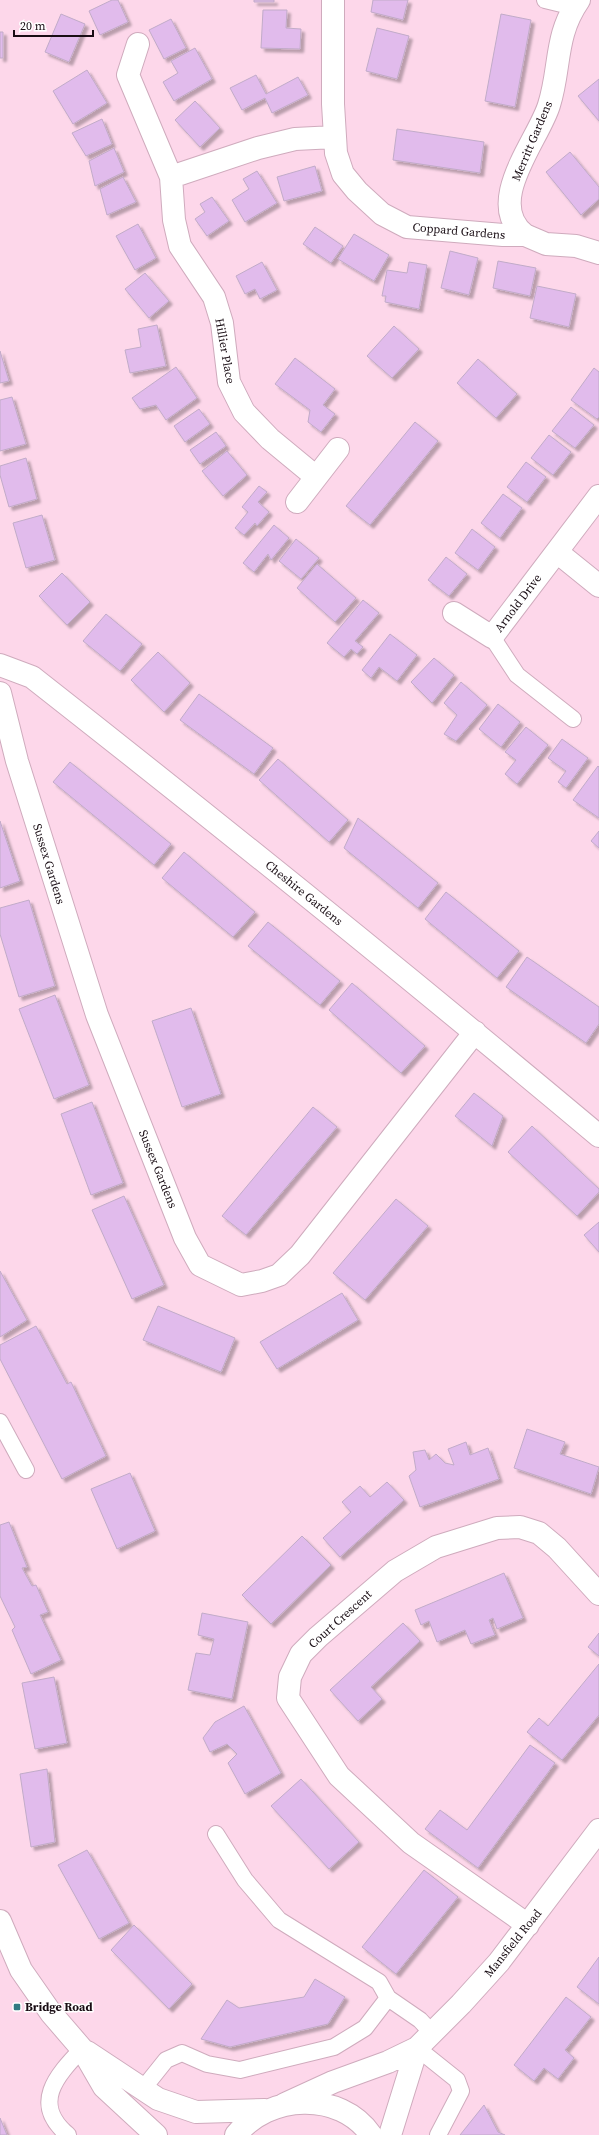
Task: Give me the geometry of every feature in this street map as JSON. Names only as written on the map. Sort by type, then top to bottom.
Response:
[{"type":"main road","name":"Coppard Gardens","points":[[333,0],[336,154],[343,174],[382,214],[408,227],[503,235],[525,234],[546,244],[576,246],[599,253]]},
{"type":"main road","name":"Merritt Gardens","points":[[525,234],[518,230],[511,212],[510,196],[515,174],[549,105],[562,33],[576,3]]},
{"type":"main road","name":"Hillier Place","points":[[138,44],[128,75],[171,178],[174,220],[180,246],[214,297],[222,323],[229,382],[244,412],[270,439],[316,477]]},
{"type":"main road","points":[[171,178],[258,148],[295,139],[336,137]]},
{"type":"main road","points":[[297,502],[338,449]]},
{"type":"main road","name":"Arnold Drive","points":[[454,613],[492,637],[599,496]]},
{"type":"main road","points":[[557,552],[599,586]]},
{"type":"main road","name":"Cheshire Gardens","points":[[0,665],[32,677],[38,681],[209,815],[475,1032],[599,1136]]},
{"type":"main road","name":"Sussex Gardens","points":[[0,693],[17,761],[97,1015],[185,1238],[200,1265],[241,1285],[262,1281],[279,1275],[300,1255],[475,1032]]},
{"type":"main road","name":"Court Crescent","points":[[528,1925],[411,1843],[339,1776],[288,1698],[290,1677],[301,1654],[318,1637],[395,1571],[436,1547],[497,1528],[520,1527],[539,1533],[557,1548],[599,1594]]},
{"type":"main road","name":"Mansfield Road","points":[[275,2107],[334,2082],[388,2062],[425,2041],[499,1962],[599,1830]]},
{"type":"main road","points":[[0,1921],[21,1970],[51,2013],[82,2050],[104,2087],[156,2135]]},
{"type":"main road","name":"Mansfield Road","points":[[390,2135],[425,2041]]},
{"type":"main road","points":[[82,2050],[158,2099],[196,2112],[315,2103],[343,2111],[366,2128],[371,2135]]},
{"type":"main road","points":[[236,2135],[244,2125],[275,2107]]},
{"type":"lane","points":[[545,0],[576,3]]},
{"type":"lane","points":[[492,637],[517,675],[573,719]]},
{"type":"lane","points":[[0,1422],[26,1470]]},
{"type":"lane","points":[[216,1834],[244,1880],[279,1920],[379,1982],[388,1998],[420,2020],[425,2041],[457,2080],[461,2091],[438,2135]]},
{"type":"lane","points":[[142,2090],[166,2060],[182,2053],[207,2064],[240,2070],[334,2047],[365,2028],[388,1998]]},
{"type":"lane","points":[[68,2135],[60,2128],[52,2116],[48,2100],[54,2080],[82,2050]]},
{"type":"building","points":[[112,0],[118,0],[128,22],[100,35],[89,11]]},
{"type":"building","points":[[254,0],[274,0],[274,2],[254,2]]},
{"type":"building","points":[[373,0],[408,0],[403,20],[371,12]]},
{"type":"building","points":[[263,10],[287,10],[286,28],[301,29],[300,49],[261,48]]},
{"type":"building","points":[[61,14],[85,24],[69,62],[45,52]]},
{"type":"building","points":[[501,14],[531,20],[515,107],[485,101]]},
{"type":"building","points":[[171,19],[186,48],[164,59],[149,30]]},
{"type":"building","points":[[377,28],[409,36],[397,79],[366,71]]},
{"type":"building","points":[[0,32],[3,32],[3,58],[0,58]]},
{"type":"building","points":[[195,48],[212,79],[174,101],[163,82],[178,73],[171,61]]},
{"type":"building","points":[[87,70],[107,103],[73,124],[53,91]]},
{"type":"building","points":[[256,75],[266,94],[298,77],[308,95],[272,113],[265,98],[242,110],[230,88]]},
{"type":"building","points":[[599,79],[599,121],[578,96]]},
{"type":"building","points":[[195,101],[220,128],[200,147],[175,120]]},
{"type":"building","points":[[102,119],[112,144],[86,156],[72,133]]},
{"type":"building","points":[[397,129],[484,142],[480,173],[393,160]]},
{"type":"building","points":[[114,148],[124,172],[95,186],[89,161]]},
{"type":"building","points":[[570,152],[599,187],[599,199],[581,215],[546,172]]},
{"type":"building","points":[[315,166],[322,191],[284,201],[277,177]]},
{"type":"building","points":[[257,171],[277,203],[245,222],[232,200],[249,189],[243,179]]},
{"type":"building","points":[[123,177],[136,202],[107,215],[100,189]]},
{"type":"building","points":[[212,197],[229,221],[207,236],[195,219],[205,212],[200,204]]},
{"type":"building","points":[[138,224],[156,258],[135,270],[116,236]]},
{"type":"building","points":[[315,227],[343,246],[331,263],[303,244]]},
{"type":"building","points":[[354,234],[389,255],[374,281],[338,259]]},
{"type":"building","points":[[450,251],[478,258],[469,295],[441,288]]},
{"type":"building","points":[[498,261],[536,268],[530,296],[493,288]]},
{"type":"building","points":[[262,262],[277,290],[260,299],[255,289],[245,294],[236,276]]},
{"type":"building","points":[[409,262],[427,265],[419,309],[385,302],[386,296],[382,296],[387,270],[407,273]]},
{"type":"building","points":[[145,273],[169,301],[149,318],[125,289]]},
{"type":"building","points":[[537,286],[576,294],[569,327],[530,318]]},
{"type":"building","points":[[157,325],[166,366],[130,373],[125,350],[141,347],[138,329]]},
{"type":"building","points":[[394,326],[419,349],[392,378],[367,356]]},
{"type":"building","points":[[0,351],[9,381],[0,383]]},
{"type":"building","points":[[295,358],[335,389],[323,405],[335,414],[321,432],[308,422],[310,410],[275,384]]},
{"type":"building","points":[[478,359],[517,394],[496,418],[457,383]]},
{"type":"building","points":[[176,367],[197,398],[166,420],[156,405],[140,409],[132,398]]},
{"type":"building","points":[[594,368],[599,372],[599,417],[597,419],[571,400]]},
{"type":"building","points":[[12,397],[26,444],[0,451],[0,400]]},
{"type":"building","points":[[571,407],[594,425],[575,448],[552,431]]},
{"type":"building","points":[[199,409],[210,424],[185,442],[174,426]]},
{"type":"building","points":[[415,422],[438,441],[370,525],[346,506]]},
{"type":"building","points":[[216,432],[226,446],[200,464],[190,450]]},
{"type":"building","points":[[549,435],[571,452],[553,475],[531,458]]},
{"type":"building","points":[[227,451],[247,475],[223,496],[202,471]]},
{"type":"building","points":[[26,458],[37,499],[9,507],[0,475],[0,466]]},
{"type":"building","points":[[526,462],[546,477],[527,502],[507,487]]},
{"type":"building","points":[[259,486],[267,492],[258,502],[269,512],[257,526],[255,523],[244,535],[235,528],[248,512],[242,507]]},
{"type":"building","points":[[503,494],[522,508],[500,538],[481,523]]},
{"type":"building","points":[[42,515],[55,560],[26,568],[13,523]]},
{"type":"building","points":[[274,525],[289,538],[271,560],[268,554],[254,572],[243,563]]},
{"type":"building","points":[[472,529],[495,547],[478,570],[455,553]]},
{"type":"building","points":[[296,539],[319,558],[301,579],[279,561]]},
{"type":"building","points":[[446,557],[467,574],[449,596],[428,580]]},
{"type":"building","points":[[317,564],[356,598],[335,622],[297,588]]},
{"type":"building","points":[[62,573],[90,602],[67,625],[39,596]]},
{"type":"building","points":[[363,600],[379,613],[355,641],[363,647],[357,654],[351,649],[344,657],[327,643]]},
{"type":"building","points":[[106,614],[142,644],[120,671],[83,641]]},
{"type":"building","points":[[390,634],[417,655],[397,681],[379,667],[371,678],[362,670]]},
{"type":"building","points":[[158,652],[190,683],[164,712],[131,680]]},
{"type":"building","points":[[434,658],[454,675],[432,703],[411,682]]},
{"type":"building","points":[[461,682],[487,705],[456,741],[444,734],[457,715],[444,703]]},
{"type":"building","points":[[199,694],[273,748],[254,774],[180,720]]},
{"type":"building","points":[[498,704],[520,722],[501,747],[479,729]]},
{"type":"building","points":[[526,727],[548,745],[517,784],[505,774],[516,760],[505,752]]},
{"type":"building","points":[[562,739],[588,758],[566,788],[558,782],[566,771],[548,758]]},
{"type":"building","points":[[278,759],[348,820],[329,842],[259,780]]},
{"type":"building","points":[[70,762],[171,844],[154,865],[53,782]]},
{"type":"building","points":[[598,766],[599,767],[599,818],[573,800]]},
{"type":"building","points":[[358,818],[438,883],[418,908],[344,848]]},
{"type":"building","points":[[0,821],[20,881],[0,888]]},
{"type":"building","points":[[599,831],[599,848],[591,841]]},
{"type":"building","points":[[184,852],[255,912],[233,937],[162,878]]},
{"type":"building","points":[[446,892],[519,951],[497,978],[425,919]]},
{"type":"building","points":[[29,900],[55,986],[19,997],[0,934],[0,908]]},
{"type":"building","points":[[268,922],[340,981],[320,1005],[248,946]]},
{"type":"building","points":[[527,957],[599,1007],[599,1024],[586,1043],[506,987]]},
{"type":"building","points":[[352,983],[425,1046],[401,1073],[329,1010]]},
{"type":"building","points":[[55,995],[89,1085],[54,1099],[19,1009]]},
{"type":"building","points":[[191,1008],[221,1094],[182,1107],[152,1021]]},
{"type":"building","points":[[474,1093],[503,1116],[492,1146],[455,1116]]},
{"type":"building","points":[[92,1102],[123,1183],[91,1195],[61,1114]]},
{"type":"building","points":[[313,1107],[337,1127],[246,1235],[222,1216]]},
{"type":"building","points":[[532,1126],[599,1189],[599,1192],[577,1216],[508,1152]]},
{"type":"building","points":[[124,1196],[164,1285],[132,1299],[92,1210]]},
{"type":"building","points":[[396,1199],[428,1226],[365,1300],[333,1273]]},
{"type":"building","points":[[599,1222],[599,1252],[584,1235]]},
{"type":"building","points":[[0,1271],[27,1320],[0,1337]]},
{"type":"building","points":[[342,1293],[358,1320],[277,1369],[260,1342]]},
{"type":"building","points":[[158,1306],[235,1338],[221,1372],[143,1340]]},
{"type":"building","points":[[36,1326],[67,1384],[71,1382],[106,1456],[62,1479],[0,1359],[0,1345]]},
{"type":"building","points":[[527,1429],[565,1442],[560,1454],[599,1467],[591,1494],[514,1468]]},
{"type":"building","points":[[466,1442],[470,1455],[488,1448],[499,1479],[420,1507],[409,1476],[416,1470],[413,1452],[425,1450],[429,1460],[436,1454],[445,1463],[454,1465],[448,1449]]},
{"type":"building","points":[[130,1473],[155,1531],[117,1549],[91,1489]]},
{"type":"building","points":[[387,1482],[404,1500],[340,1557],[323,1538],[351,1512],[342,1502],[360,1486],[370,1497]]},
{"type":"building","points":[[9,1522],[27,1567],[22,1568],[32,1586],[36,1585],[48,1612],[40,1615],[61,1660],[31,1674],[12,1630],[15,1627],[0,1596],[0,1525]]},
{"type":"building","points":[[302,1536],[331,1565],[271,1624],[242,1595]]},
{"type":"building","points":[[504,1573],[523,1618],[497,1629],[493,1618],[489,1620],[495,1635],[471,1644],[465,1630],[437,1642],[429,1621],[421,1625],[415,1610]]},
{"type":"building","points":[[202,1613],[248,1622],[232,1699],[188,1690],[196,1653],[210,1655],[214,1639],[198,1635]]},
{"type":"building","points":[[403,1623],[420,1641],[371,1687],[382,1699],[358,1721],[330,1690]]},
{"type":"building","points":[[599,1633],[599,1656],[588,1647]]},
{"type":"building","points":[[599,1664],[599,1715],[562,1760],[527,1732],[539,1718],[548,1726]]},
{"type":"building","points":[[54,1677],[67,1743],[35,1749],[22,1683]]},
{"type":"building","points":[[244,1706],[281,1773],[245,1794],[228,1763],[237,1754],[227,1744],[210,1752],[203,1738],[215,1722]]},
{"type":"building","points":[[530,1745],[555,1763],[478,1868],[425,1829],[440,1810],[467,1830]]},
{"type":"building","points":[[47,1769],[55,1842],[31,1847],[20,1774]]},
{"type":"building","points":[[301,1779],[359,1842],[329,1869],[271,1806]]},
{"type":"building","points":[[87,1850],[129,1923],[99,1939],[58,1865]]},
{"type":"building","points":[[424,1870],[458,1897],[396,1974],[362,1947]]},
{"type":"building","points":[[134,1925],[192,1984],[169,2009],[111,1950]]},
{"type":"building","points":[[599,1957],[599,2004],[577,1987]]},
{"type":"building","points":[[315,1979],[345,1997],[328,2024],[230,2047],[201,2039],[227,2000],[239,2008],[304,1997]]},
{"type":"building","points":[[566,1997],[591,2017],[565,2050],[574,2058],[558,2079],[544,2068],[534,2081],[514,2065]]},
{"type":"building","points":[[484,2105],[498,2132],[505,2135],[460,2135]]},
{"type":"building","points":[[0,2118],[7,2135],[0,2135]]},
{"type":"place","name":"Bridge Road","points":[[17,2007]]}]
